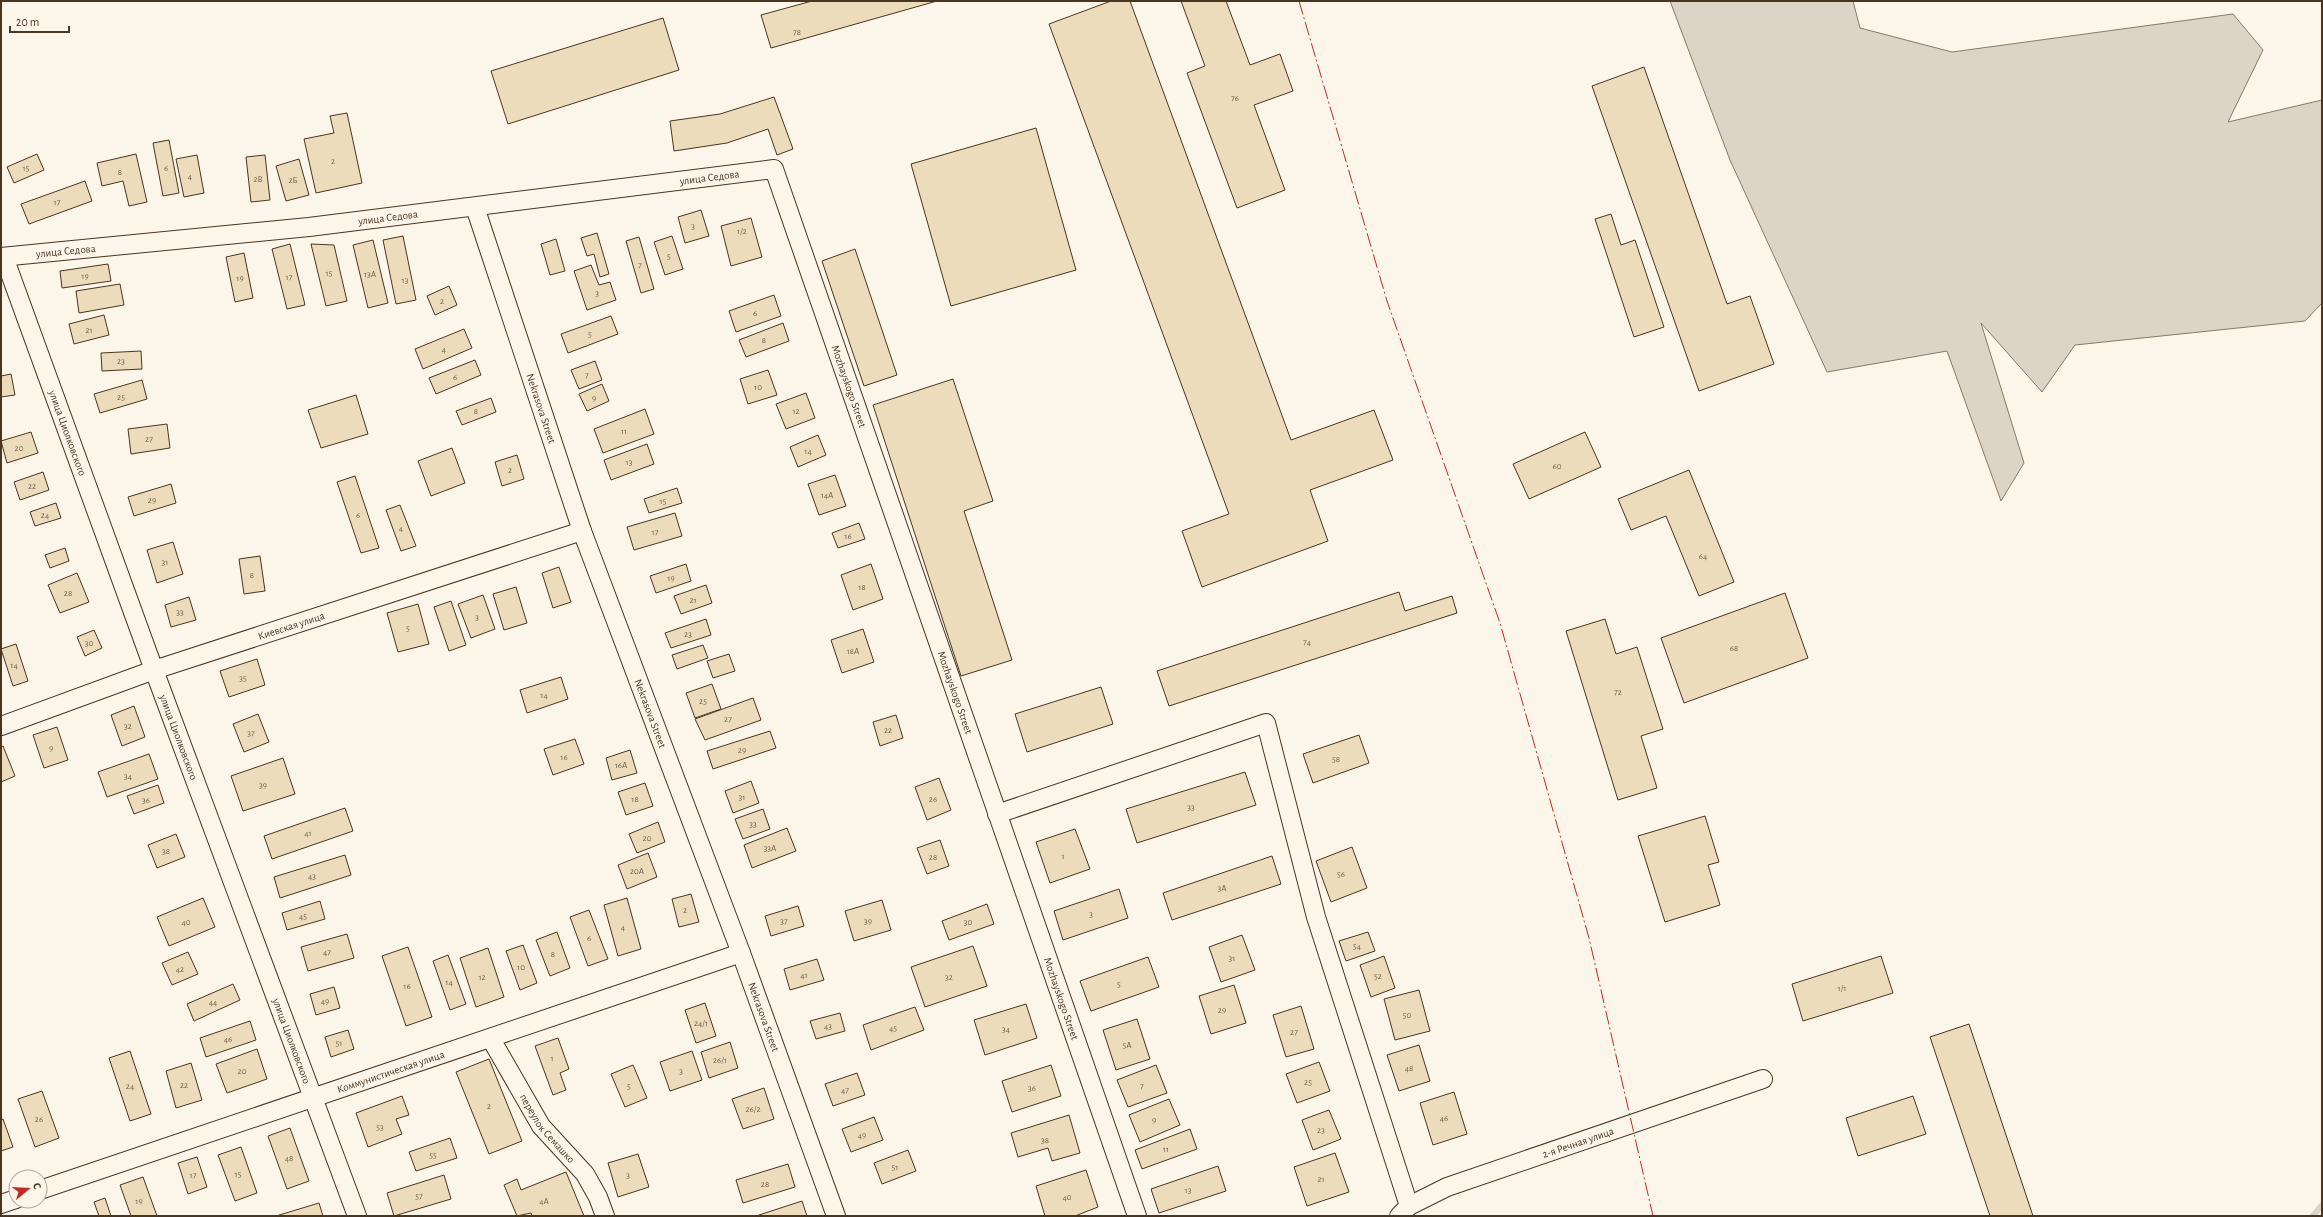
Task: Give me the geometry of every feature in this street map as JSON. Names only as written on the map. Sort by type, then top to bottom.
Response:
[{"type":"street","name":"улица Седова","points":[[2,257],[309,227],[774,169]]},
{"type":"street","name":"Mozhayskogo Street","points":[[774,169],[996,814],[1137,1216]]},
{"type":"street","name":"Nekrasova Street","points":[[475,207],[582,531],[741,953],[836,1216]]},
{"type":"street","name":"улица Циолковского","points":[[2,257],[357,1216]]},
{"type":"street","name":"Киевская улица","points":[[1,726],[154,670],[582,531]]},
{"type":"street","points":[[996,814],[1266,723],[1316,917],[1404,1211]]},
{"type":"street","name":"Коммунистическая улица","points":[[48,1187],[491,1039],[741,953]]},
{"type":"street","name":"переулок Семашко","points":[[491,1039],[541,1126],[585,1174],[598,1197],[605,1216]]},
{"type":"street","name":"2-я Речная улица","points":[[1404,1211],[1447,1187],[1763,1079]]},
{"type":"shaded area","points":[[1670,1],[1853,1],[1860,28],[1952,52],[2233,14],[2263,50],[2228,122],[2322,100],[2322,303],[2305,321],[2075,345],[2042,392],[1981,323],[2024,463],[2001,501],[1947,351],[1827,372],[1730,160]]},
{"type":"building","points":[[812,1],[937,1],[771,48],[761,15]]},
{"type":"building","points":[[1111,1],[1130,1],[1291,440],[1374,410],[1393,460],[1310,490],[1328,541],[1202,587],[1182,531],[1229,514],[1049,24]]},
{"type":"building","points":[[1181,1],[1226,1],[1250,65],[1280,54],[1293,91],[1254,105],[1285,190],[1237,208],[1187,73],[1205,66]]},
{"type":"building","points":[[663,18],[679,70],[508,124],[491,71]]},
{"type":"building","points":[[1644,67],[1727,304],[1750,296],[1774,364],[1699,391],[1592,86]]},
{"type":"building","points":[[774,97],[793,149],[777,155],[768,129],[727,143],[674,151],[670,121],[720,114]]},
{"type":"building","points":[[347,113],[362,183],[316,193],[304,139],[334,133],[330,116]]},
{"type":"building","points":[[1036,128],[1076,270],[951,306],[911,164]]},
{"type":"building","points":[[169,140],[179,193],[163,196],[153,143]]},
{"type":"building","points":[[37,154],[44,170],[14,183],[7,167]]},
{"type":"building","points":[[136,154],[147,202],[129,206],[123,181],[102,186],[97,163]]},
{"type":"building","points":[[197,155],[204,193],[184,197],[176,159]]},
{"type":"building","points":[[265,155],[270,200],[251,202],[246,157]]},
{"type":"building","points":[[299,159],[309,195],[286,201],[276,166]]},
{"type":"building","points":[[85,181],[92,201],[29,224],[21,204]]},
{"type":"building","points":[[701,210],[709,236],[685,243],[678,217]]},
{"type":"building","points":[[1611,214],[1621,245],[1635,240],[1664,327],[1634,337],[1595,219]]},
{"type":"building","points":[[751,218],[762,257],[731,266],[721,226]]},
{"type":"building","points":[[597,233],[609,274],[600,277],[594,254],[587,256],[581,238]]},
{"type":"building","points":[[403,236],[416,300],[396,304],[383,240]]},
{"type":"building","points":[[672,236],[683,269],[665,275],[654,242]]},
{"type":"building","points":[[639,237],[654,289],[641,293],[626,241]]},
{"type":"building","points":[[556,239],[565,271],[550,275],[541,244]]},
{"type":"building","points":[[373,240],[388,303],[368,308],[353,245]]},
{"type":"building","points":[[290,244],[305,305],[287,309],[272,249]]},
{"type":"building","points":[[311,244],[334,245],[347,301],[326,306]]},
{"type":"building","points":[[855,249],[897,375],[864,386],[822,261]]},
{"type":"building","points":[[244,253],[253,298],[235,302],[226,257]]},
{"type":"building","points":[[108,264],[111,281],[62,288],[60,271]]},
{"type":"building","points":[[591,265],[599,285],[610,282],[616,300],[587,310],[574,271]]},
{"type":"building","points":[[120,284],[124,305],[79,313],[76,291]]},
{"type":"building","points":[[449,286],[457,305],[435,315],[427,296]]},
{"type":"building","points":[[774,295],[781,316],[736,332],[729,311]]},
{"type":"building","points":[[104,315],[109,335],[74,344],[69,324]]},
{"type":"building","points":[[611,316],[618,334],[568,353],[561,334]]},
{"type":"building","points":[[783,323],[789,341],[746,357],[739,340]]},
{"type":"building","points":[[464,329],[472,348],[423,369],[415,349]]},
{"type":"building","points":[[141,351],[142,369],[102,371],[101,353]]},
{"type":"building","points":[[475,360],[481,375],[436,394],[429,378]]},
{"type":"building","points":[[595,361],[602,380],[579,389],[571,370]]},
{"type":"building","points":[[768,370],[777,395],[748,404],[740,379]]},
{"type":"building","points":[[11,374],[15,395],[1,397],[1,376]]},
{"type":"building","points":[[953,379],[993,501],[964,511],[1012,660],[961,676],[873,405]]},
{"type":"building","points":[[142,380],[147,399],[100,413],[94,394]]},
{"type":"building","points":[[602,384],[609,401],[587,411],[579,394]]},
{"type":"building","points":[[806,393],[815,418],[786,429],[776,404]]},
{"type":"building","points":[[356,395],[368,434],[321,448],[308,410]]},
{"type":"building","points":[[491,398],[496,412],[462,425],[456,411]]},
{"type":"building","points":[[645,409],[654,434],[603,453],[594,429]]},
{"type":"building","points":[[167,424],[170,448],[131,454],[128,429]]},
{"type":"building","points":[[31,432],[38,453],[7,463],[1,441]]},
{"type":"building","points":[[1585,432],[1601,467],[1529,499],[1513,464]]},
{"type":"building","points":[[818,435],[826,455],[798,467],[790,447]]},
{"type":"building","points":[[647,444],[654,464],[611,480],[604,460]]},
{"type":"building","points":[[452,448],[465,483],[431,496],[418,461]]},
{"type":"building","points":[[517,455],[524,479],[502,486],[495,462]]},
{"type":"building","points":[[1689,470],[1734,582],[1699,596],[1666,516],[1631,530],[1618,499]]},
{"type":"building","points":[[43,472],[49,490],[20,500],[14,482]]},
{"type":"building","points":[[835,475],[846,506],[819,515],[808,484]]},
{"type":"building","points":[[355,476],[379,548],[361,553],[337,482]]},
{"type":"building","points":[[171,484],[176,503],[134,516],[128,497]]},
{"type":"building","points":[[677,488],[682,503],[649,513],[644,499]]},
{"type":"building","points":[[56,503],[61,518],[35,526],[30,512]]},
{"type":"building","points":[[400,505],[416,546],[401,551],[386,510]]},
{"type":"building","points":[[675,513],[682,536],[634,550],[627,527]]},
{"type":"building","points":[[859,523],[865,539],[838,548],[832,533]]},
{"type":"building","points":[[173,542],[183,574],[157,583],[147,550]]},
{"type":"building","points":[[65,548],[69,561],[50,568],[45,555]]},
{"type":"building","points":[[260,556],[265,591],[244,594],[239,559]]},
{"type":"building","points":[[686,564],[691,581],[656,593],[650,576]]},
{"type":"building","points":[[871,564],[883,599],[853,610],[841,575]]},
{"type":"building","points":[[559,567],[571,602],[553,608],[542,573]]},
{"type":"building","points":[[77,573],[89,602],[60,613],[48,585]]},
{"type":"building","points":[[706,585],[712,603],[681,614],[674,596]]},
{"type":"building","points":[[516,587],[527,623],[504,630],[493,594]]},
{"type":"building","points":[[1399,592],[1405,611],[1452,596],[1457,613],[1169,706],[1157,671]]},
{"type":"building","points":[[1785,593],[1808,658],[1684,703],[1661,638]]},
{"type":"building","points":[[483,595],[495,629],[471,638],[458,604]]},
{"type":"building","points":[[189,597],[196,620],[171,627],[165,605]]},
{"type":"building","points":[[451,601],[466,645],[449,651],[434,607]]},
{"type":"building","points":[[418,604],[429,644],[398,652],[387,613]]},
{"type":"building","points":[[706,619],[711,635],[671,648],[665,633]]},
{"type":"building","points":[[1605,619],[1616,654],[1637,647],[1663,729],[1641,736],[1657,788],[1618,800],[1566,631]]},
{"type":"building","points":[[863,629],[874,662],[842,673],[831,640]]},
{"type":"building","points":[[94,630],[102,648],[85,656],[77,637]]},
{"type":"building","points":[[16,644],[28,681],[13,686],[1,649]]},
{"type":"building","points":[[703,645],[708,658],[677,669],[672,655]]},
{"type":"building","points":[[729,654],[735,671],[713,678],[707,661]]},
{"type":"building","points":[[257,659],[265,685],[229,697],[220,671]]},
{"type":"building","points":[[561,677],[568,699],[527,713],[520,690]]},
{"type":"building","points":[[712,684],[721,709],[695,718],[686,693]]},
{"type":"building","points":[[1101,687],[1113,724],[1027,752],[1015,714]]},
{"type":"building","points":[[753,698],[761,720],[705,740],[695,719]]},
{"type":"building","points":[[134,706],[145,737],[122,746],[111,715]]},
{"type":"building","points":[[258,714],[269,742],[244,752],[233,724]]},
{"type":"building","points":[[896,715],[903,738],[880,746],[873,722]]},
{"type":"building","points":[[57,727],[68,760],[44,768],[33,735]]},
{"type":"building","points":[[770,731],[776,748],[713,769],[707,751]]},
{"type":"building","points":[[1359,735],[1369,763],[1313,783],[1303,754]]},
{"type":"building","points":[[575,739],[584,764],[553,775],[544,749]]},
{"type":"building","points":[[3,746],[15,776],[1,782],[1,747]]},
{"type":"building","points":[[630,750],[637,773],[612,780],[606,758]]},
{"type":"building","points":[[149,754],[158,779],[107,797],[98,772]]},
{"type":"building","points":[[283,758],[295,794],[243,811],[231,776]]},
{"type":"building","points":[[1245,772],[1256,805],[1137,843],[1126,809]]},
{"type":"building","points":[[939,778],[951,810],[927,820],[915,787]]},
{"type":"building","points":[[751,781],[759,803],[733,813],[725,791]]},
{"type":"building","points":[[645,783],[653,806],[626,815],[618,792]]},
{"type":"building","points":[[158,785],[164,803],[134,814],[127,796]]},
{"type":"building","points":[[345,808],[353,831],[272,859],[264,836]]},
{"type":"building","points":[[763,809],[770,829],[743,839],[735,819]]},
{"type":"building","points":[[1705,816],[1719,862],[1708,865],[1720,905],[1665,922],[1638,836]]},
{"type":"building","points":[[658,822],[665,842],[637,853],[629,834]]},
{"type":"building","points":[[787,828],[796,851],[752,868],[744,845]]},
{"type":"building","points":[[1075,829],[1090,869],[1050,883],[1036,842]]},
{"type":"building","points":[[176,834],[185,857],[157,868],[148,845]]},
{"type":"building","points":[[940,840],[949,866],[927,874],[917,848]]},
{"type":"building","points":[[1352,847],[1367,888],[1331,902],[1316,861]]},
{"type":"building","points":[[648,853],[657,877],[627,889],[618,865]]},
{"type":"building","points":[[345,855],[351,875],[280,898],[274,877]]},
{"type":"building","points":[[1272,856],[1281,884],[1172,920],[1163,893]]},
{"type":"building","points":[[1119,889],[1128,918],[1063,940],[1054,911]]},
{"type":"building","points":[[691,894],[699,922],[679,927],[672,899]]},
{"type":"building","points":[[203,898],[215,927],[169,946],[157,917]]},
{"type":"building","points":[[627,898],[641,949],[618,956],[604,905]]},
{"type":"building","points":[[882,900],[891,930],[854,941],[845,911]]},
{"type":"building","points":[[320,901],[325,919],[287,930],[282,913]]},
{"type":"building","points":[[987,904],[994,924],[949,940],[942,921]]},
{"type":"building","points":[[798,906],[804,926],[771,936],[765,916]]},
{"type":"building","points":[[589,910],[608,959],[588,966],[570,917]]},
{"type":"building","points":[[557,932],[570,968],[550,976],[536,940]]},
{"type":"building","points":[[1368,932],[1375,951],[1346,961],[1339,941]]},
{"type":"building","points":[[347,934],[354,958],[308,971],[301,947]]},
{"type":"building","points":[[1242,935],[1255,970],[1221,982],[1209,947]]},
{"type":"building","points":[[523,945],[537,983],[520,990],[506,951]]},
{"type":"building","points":[[973,946],[987,986],[925,1007],[911,967]]},
{"type":"building","points":[[408,947],[432,1017],[406,1026],[382,956]]},
{"type":"building","points":[[488,948],[504,997],[476,1007],[460,958]]},
{"type":"building","points":[[188,952],[198,974],[172,985],[162,963]]},
{"type":"building","points":[[448,955],[466,1004],[450,1010],[433,961]]},
{"type":"building","points":[[1384,956],[1395,988],[1371,997],[1360,965]]},
{"type":"building","points":[[1881,956],[1893,993],[1803,1021],[1792,984]]},
{"type":"building","points":[[1148,957],[1159,987],[1091,1011],[1080,981]]},
{"type":"building","points":[[817,959],[824,980],[790,990],[784,969]]},
{"type":"building","points":[[233,984],[240,1000],[194,1021],[187,1004]]},
{"type":"building","points":[[1234,985],[1246,1023],[1211,1034],[1199,996]]},
{"type":"building","points":[[334,987],[340,1008],[316,1015],[310,994]]},
{"type":"building","points":[[1419,990],[1430,1031],[1395,1040],[1384,999]]},
{"type":"building","points":[[705,1003],[716,1036],[696,1043],[685,1010]]},
{"type":"building","points":[[1026,1004],[1037,1038],[985,1055],[974,1020]]},
{"type":"building","points":[[1301,1006],[1314,1049],[1286,1057],[1273,1015]]},
{"type":"building","points":[[915,1007],[924,1030],[871,1050],[863,1025]]},
{"type":"building","points":[[840,1013],[845,1031],[816,1039],[810,1021]]},
{"type":"building","points":[[1137,1019],[1150,1059],[1116,1070],[1103,1030]]},
{"type":"building","points":[[250,1021],[256,1040],[206,1057],[200,1038]]},
{"type":"building","points":[[1969,1024],[2033,1216],[1990,1216],[1930,1037]]},
{"type":"building","points":[[348,1030],[354,1049],[331,1057],[325,1037]]},
{"type":"building","points":[[558,1038],[569,1069],[560,1073],[566,1090],[553,1095],[535,1046]]},
{"type":"building","points":[[730,1042],[738,1068],[709,1078],[701,1052]]},
{"type":"building","points":[[1419,1045],[1430,1081],[1399,1091],[1387,1055]]},
{"type":"building","points":[[257,1049],[267,1079],[227,1093],[216,1064]]},
{"type":"building","points":[[130,1051],[151,1114],[130,1121],[109,1058]]},
{"type":"building","points":[[692,1051],[702,1080],[670,1091],[660,1062]]},
{"type":"building","points":[[489,1059],[522,1141],[489,1154],[456,1072]]},
{"type":"building","points":[[1319,1062],[1330,1091],[1297,1103],[1286,1074]]},
{"type":"building","points":[[191,1063],[202,1100],[176,1108],[166,1071]]},
{"type":"building","points":[[633,1065],[647,1098],[625,1107],[611,1074]]},
{"type":"building","points":[[1051,1065],[1061,1096],[1012,1112],[1002,1081]]},
{"type":"building","points":[[1156,1065],[1167,1093],[1128,1107],[1117,1080]]},
{"type":"building","points":[[857,1073],[865,1095],[833,1106],[825,1084]]},
{"type":"building","points":[[764,1088],[774,1119],[743,1129],[732,1099]]},
{"type":"building","points":[[42,1091],[59,1138],[35,1147],[18,1099]]},
{"type":"building","points":[[1454,1092],[1467,1134],[1433,1145],[1420,1103]]},
{"type":"building","points":[[402,1096],[409,1115],[396,1119],[402,1134],[368,1147],[356,1113]]},
{"type":"building","points":[[1913,1096],[1926,1134],[1858,1156],[1846,1118]]},
{"type":"building","points":[[1169,1099],[1180,1125],[1140,1142],[1129,1115]]},
{"type":"building","points":[[1329,1110],[1341,1139],[1313,1150],[1302,1120]]},
{"type":"building","points":[[1069,1115],[1080,1153],[1052,1161],[1048,1148],[1018,1157],[1011,1133]]},
{"type":"building","points":[[874,1117],[883,1140],[851,1152],[842,1129]]},
{"type":"building","points":[[3,1119],[13,1147],[1,1151],[1,1120]]},
{"type":"building","points":[[290,1128],[309,1181],[287,1189],[268,1136]]},
{"type":"building","points":[[1190,1129],[1197,1149],[1142,1169],[1135,1150]]},
{"type":"building","points":[[450,1138],[457,1158],[416,1171],[409,1152]]},
{"type":"building","points":[[241,1147],[257,1193],[235,1201],[218,1155]]},
{"type":"building","points":[[908,1150],[916,1171],[882,1184],[874,1163]]},
{"type":"building","points":[[1335,1153],[1349,1192],[1307,1206],[1294,1167]]},
{"type":"building","points":[[638,1154],[649,1187],[618,1197],[608,1163]]},
{"type":"building","points":[[197,1157],[207,1187],[188,1194],[178,1163]]},
{"type":"building","points":[[788,1164],[795,1187],[743,1203],[736,1180]]},
{"type":"building","points":[[1218,1166],[1226,1191],[1159,1213],[1151,1189]]},
{"type":"building","points":[[1086,1170],[1098,1207],[1075,1216],[1045,1216],[1036,1186]]},
{"type":"building","points":[[566,1172],[584,1216],[532,1216],[531,1213],[517,1216],[504,1185],[517,1179],[521,1190]]},
{"type":"building","points":[[444,1175],[451,1199],[394,1216],[387,1193]]},
{"type":"building","points":[[143,1177],[157,1216],[131,1216],[120,1185]]},
{"type":"building","points":[[105,1198],[111,1216],[99,1216],[94,1202]]},
{"type":"building","points":[[802,1201],[807,1216],[756,1216]]},
{"type":"building","points":[[319,1203],[323,1216],[276,1216]]},
{"type":"waterway","points":[[2313,1216],[2322,1205]]},
{"type":"power","points":[[1299,1],[1387,301],[1500,623],[1589,938],[1653,1216]]}]
